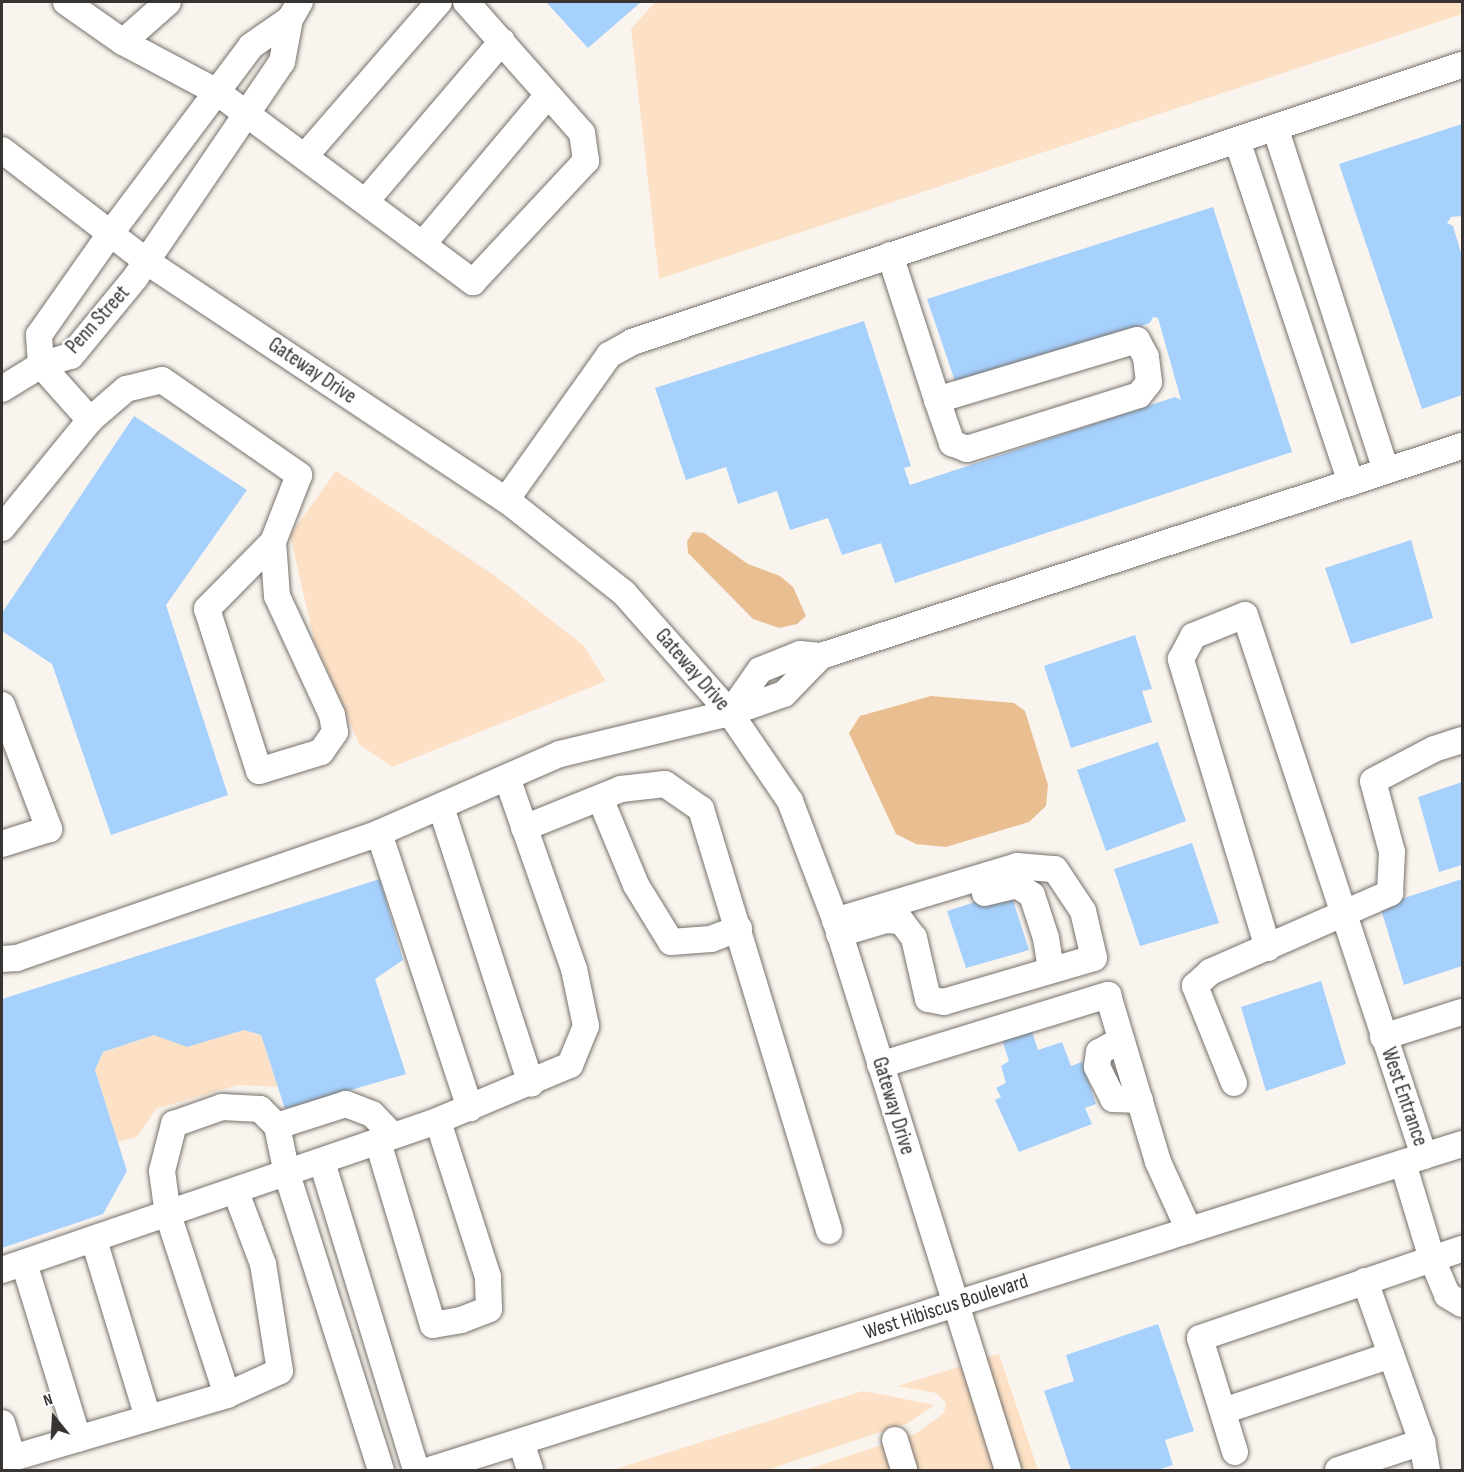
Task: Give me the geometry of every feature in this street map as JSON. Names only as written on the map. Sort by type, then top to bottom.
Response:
[{"type":"street","points":[[66,2],[123,42],[217,92],[473,282],[586,161],[582,133],[466,2]]},
{"type":"street","points":[[123,42],[168,2]]},
{"type":"street","points":[[305,156],[439,2]]},
{"type":"street","name":"Penn Street","points":[[41,365],[39,335],[110,234],[251,46],[295,10]]},
{"type":"street","name":"Penn Street","points":[[2,389],[41,365],[71,356],[146,261],[244,112],[282,62],[295,10]]},
{"type":"street","points":[[366,201],[502,41]]},
{"type":"street","points":[[506,500],[609,355],[632,342],[1462,65]]},
{"type":"street","points":[[423,244],[548,95]]},
{"type":"street","points":[[1275,127],[1386,471]]},
{"type":"street","points":[[1237,140],[1350,483]]},
{"type":"street","name":"Gateway Drive","points":[[2,150],[146,261],[506,500],[624,592],[730,713],[790,801],[837,927],[1008,1470]]},
{"type":"street","points":[[890,255],[937,400],[952,443],[967,449],[1139,395],[1149,382],[1146,357],[1137,340],[937,400]]},
{"type":"street","points":[[41,365],[90,420]]},
{"type":"street","points":[[2,528],[90,420],[126,389],[162,380],[299,475],[273,542],[207,609],[259,771],[321,752],[335,732],[332,715],[277,596],[273,542]]},
{"type":"street","points":[[2,959],[17,958],[379,832],[560,754],[730,713],[784,694],[821,656],[1462,446]]},
{"type":"street","name":"West Entrance","points":[[1268,948],[1181,658],[1193,636],[1245,615],[1383,1038],[1414,1160],[1432,1259],[1448,1295],[1462,1304]]},
{"type":"street","points":[[2,705],[49,829],[2,844]]},
{"type":"street","points":[[1234,1083],[1195,986],[1210,972],[1390,893],[1392,852],[1373,781],[1434,749],[1462,740]]},
{"type":"street","points":[[78,1439],[13,1267],[386,1139],[531,1084],[570,1065],[585,1026],[574,969],[507,778]]},
{"type":"street","points":[[524,828],[621,789],[665,784],[701,809],[739,928],[829,1231]]},
{"type":"street","points":[[600,798],[636,885],[671,942],[711,939],[739,928]]},
{"type":"street","points":[[441,807],[531,1084]]},
{"type":"street","points":[[379,832],[470,1108]]},
{"type":"street","points":[[1017,866],[1054,869],[1083,911],[1094,958],[944,1002],[928,999],[914,938],[901,921],[886,920],[837,927],[1017,866]]},
{"type":"street","points":[[913,901],[943,905],[1017,885],[1032,895],[1046,938],[1051,970]]},
{"type":"street","points":[[880,1065],[1108,995],[1158,1162],[1189,1230]]},
{"type":"street","points":[[1383,1038],[1462,1012]]},
{"type":"street","points":[[277,1126],[346,1104],[372,1114],[386,1139],[433,1325],[461,1320],[489,1309],[488,1277],[438,1120]]},
{"type":"street","points":[[227,1395],[168,1215],[162,1172],[174,1124],[222,1107],[260,1109],[277,1126],[287,1174],[381,1470]]},
{"type":"street","name":"West Hibiscus Boulevard","points":[[430,1470],[1462,1144]]},
{"type":"street","points":[[322,1162],[416,1470]]},
{"type":"street","points":[[2,1423],[7,1459],[227,1395],[279,1371],[263,1264],[236,1192]]},
{"type":"street","points":[[94,1240],[148,1418]]},
{"type":"street","points":[[1235,1452],[1200,1338],[1462,1249]]},
{"type":"street","points":[[1365,1281],[1422,1442],[1427,1470]]},
{"type":"street","points":[[1222,1411],[1391,1355]]},
{"type":"street","points":[[895,1440],[904,1470]]},
{"type":"street","points":[[521,1442],[530,1470]]},
{"type":"street","points":[[1338,1470],[1422,1442]]},
{"type":"shaded area","points":[[655,2],[1462,2],[1462,14],[659,279],[631,29]]},
{"type":"shaded area","points":[[336,471],[494,575],[583,645],[606,681],[392,767],[359,744],[314,640],[290,535]]},
{"type":"shaded area","points":[[693,532],[704,533],[748,564],[780,576],[793,587],[806,616],[797,624],[779,628],[753,619],[688,553],[687,541]]},
{"type":"shaded area","points":[[931,696],[1014,703],[1025,711],[1048,785],[1046,806],[1029,822],[946,847],[916,844],[896,834],[849,733],[860,716]]},
{"type":"shaded area","points":[[244,1030],[261,1035],[278,1087],[238,1085],[156,1109],[137,1137],[118,1142],[95,1070],[103,1052],[154,1035],[188,1046]]},
{"type":"shaded area","points":[[999,1354],[1038,1470],[1022,1470],[986,1358]]},
{"type":"shaded area","points":[[961,1366],[995,1470],[806,1470],[915,1434],[944,1413],[946,1403],[936,1393],[898,1386]]},
{"type":"shaded area","points":[[863,1391],[935,1405],[908,1423],[767,1470],[613,1470]]},
{"type":"building","points":[[546,2],[641,2],[588,48]]},
{"type":"building","points":[[1462,124],[1462,216],[1451,217],[1447,223],[1453,226],[1462,256],[1462,395],[1422,409],[1339,164]]},
{"type":"building","points":[[1213,207],[1292,452],[895,583],[881,543],[842,555],[828,518],[790,530],[777,491],[738,504],[726,467],[686,480],[655,388],[864,321],[911,466],[904,468],[910,485],[1175,397],[1181,400],[1158,318],[1153,317],[1150,323],[957,387],[927,299]]},
{"type":"building","points":[[134,416],[247,490],[166,605],[228,795],[111,835],[52,664],[2,631],[2,613]]},
{"type":"building","points":[[1411,540],[1433,618],[1351,644],[1325,568]]},
{"type":"building","points":[[1135,635],[1152,689],[1142,691],[1152,722],[1071,748],[1044,666]]},
{"type":"building","points":[[1158,742],[1186,821],[1106,851],[1077,770]]},
{"type":"building","points":[[1462,782],[1462,865],[1439,872],[1418,797]]},
{"type":"building","points":[[1192,843],[1219,923],[1140,946],[1114,869]]},
{"type":"building","points":[[380,879],[403,960],[375,979],[406,1074],[285,1109],[261,1035],[244,1030],[187,1047],[154,1035],[103,1052],[95,1070],[127,1171],[103,1214],[2,1248],[2,999]]},
{"type":"building","points":[[1462,879],[1462,966],[1404,985],[1380,906]]},
{"type":"building","points":[[1010,891],[1029,950],[966,968],[947,911]]},
{"type":"building","points":[[1321,981],[1346,1064],[1266,1091],[1241,1007]]},
{"type":"building","points":[[1030,1026],[1038,1050],[1062,1042],[1071,1066],[1082,1062],[1096,1104],[1085,1108],[1092,1124],[1019,1152],[995,1100],[1001,1097],[996,1088],[1006,1083],[1001,1066],[1009,1061],[1001,1036]]},
{"type":"building","points":[[1158,1324],[1194,1431],[1165,1440],[1173,1465],[1157,1470],[1071,1470],[1044,1391],[1074,1381],[1066,1355]]}]
